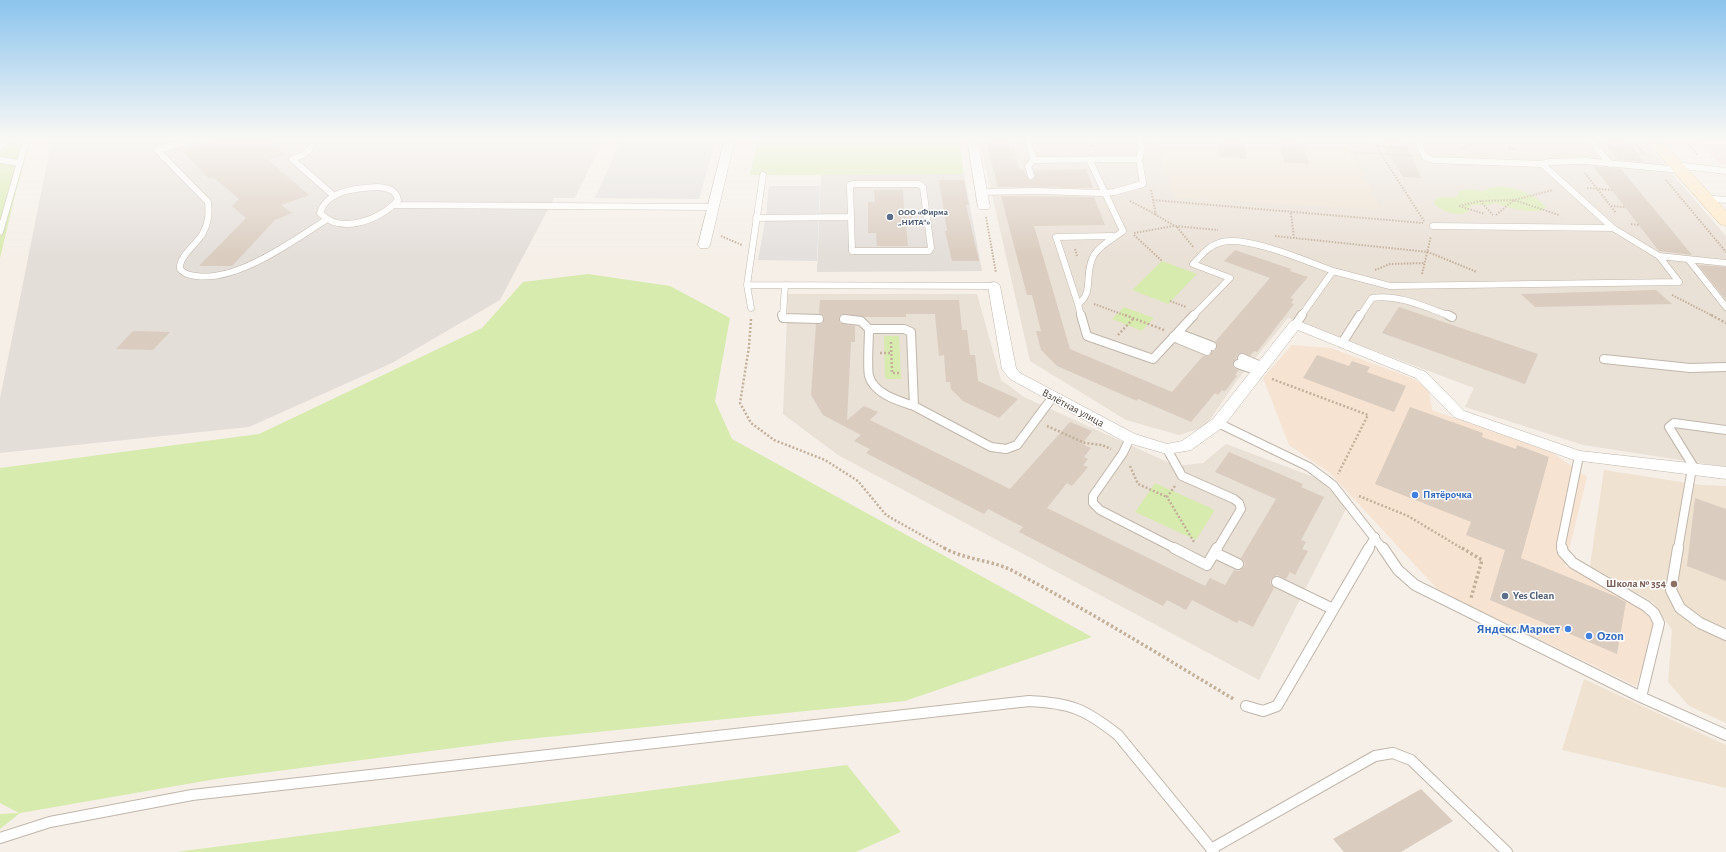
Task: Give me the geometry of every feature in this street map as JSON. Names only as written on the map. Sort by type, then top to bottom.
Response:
[{"type":"street","points":[[704,245],[720,178]]},
{"type":"street","points":[[980,178],[984,207]]},
{"type":"street","points":[[1687,178],[1726,221]]},
{"type":"street","name":"Взлётная улица","points":[[994,286],[1009,369],[1015,376],[1052,398],[1130,438],[1167,449],[1186,446],[1218,423],[1258,370],[1296,324]]},
{"type":"street","points":[[1296,324],[1421,375],[1431,383],[1448,406],[1459,414],[1579,456],[1726,473]]},
{"type":"lane","points":[[0,232],[16,178]]},
{"type":"lane","points":[[184,178],[208,202],[209,217],[203,233],[180,262],[179,266],[180,270],[191,276],[207,277],[238,270],[326,220]]},
{"type":"lane","points":[[313,178],[334,196]]},
{"type":"lane","points":[[751,308],[747,285],[763,178]]},
{"type":"lane","points":[[1032,178],[1036,191]]},
{"type":"lane","points":[[1078,304],[1084,300],[1089,291],[1088,272],[1092,260],[1100,245],[1118,236],[1123,231],[1098,178]]},
{"type":"lane","points":[[981,192],[1114,192],[1143,184],[1142,178]]},
{"type":"lane","points":[[1118,236],[1056,237],[1087,336],[1152,359],[1230,278],[1192,264],[1209,247],[1224,241],[1247,243],[1355,278],[1390,286],[1679,282],[1659,256],[1613,228],[1558,178]]},
{"type":"lane","points":[[919,184],[923,187],[931,248],[929,251],[924,252],[852,251],[850,217],[850,185],[919,184]]},
{"type":"lane","points":[[359,188],[384,188],[395,193],[397,196],[395,205],[385,213],[359,222],[340,223],[326,220],[322,217],[320,209],[327,200],[334,196],[359,188]]},
{"type":"lane","points":[[1705,198],[1726,200]]},
{"type":"lane","points":[[395,205],[713,207]]},
{"type":"lane","points":[[756,218],[850,217]]},
{"type":"lane","points":[[1432,226],[1613,228]]},
{"type":"lane","points":[[1659,256],[1726,263]]},
{"type":"lane","points":[[1688,259],[1726,308]]},
{"type":"lane","points":[[1296,324],[1333,271]]},
{"type":"lane","points":[[747,285],[994,286]]},
{"type":"lane","points":[[785,285],[782,314],[783,318],[819,319]]},
{"type":"lane","points":[[1342,343],[1372,298],[1380,296],[1391,297],[1452,317]]},
{"type":"lane","points":[[844,319],[861,321],[869,329],[904,329],[911,332],[914,406]]},
{"type":"lane","points":[[869,329],[869,376],[876,387],[892,398],[914,406],[991,447],[1006,449],[1017,445],[1052,398]]},
{"type":"lane","points":[[1175,335],[1209,349]]},
{"type":"lane","points":[[1604,359],[1690,368],[1726,367]]},
{"type":"lane","points":[[1240,361],[1258,370]]},
{"type":"lane","points":[[1218,423],[1310,468],[1333,485],[1375,537],[1398,570],[1415,585],[1641,697],[1726,735]]},
{"type":"lane","points":[[1726,430],[1674,423],[1669,427],[1693,469],[1671,590],[1680,608],[1700,623],[1726,635]]},
{"type":"lane","points":[[1130,438],[1122,453],[1092,496],[1093,503],[1100,510],[1207,565],[1241,509],[1239,503],[1234,499],[1182,476],[1167,449]]},
{"type":"lane","points":[[1579,456],[1561,544],[1563,552],[1574,563],[1646,606],[1654,613],[1659,623],[1641,697]]},
{"type":"lane","points":[[1246,706],[1263,711],[1277,706],[1375,537]]},
{"type":"lane","points":[[1215,553],[1238,564]]},
{"type":"lane","points":[[1277,582],[1334,609]]},
{"type":"lane","points":[[0,838],[50,822],[192,795],[1029,701],[1055,702],[1077,708],[1099,720],[1118,735],[1212,850],[1375,756],[1393,753],[1411,760],[1416,764],[1508,852]]},
{"type":"path","points":[[1396,178],[1425,223],[1432,226],[1426,263],[1420,285]]},
{"type":"path","points":[[1589,178],[1620,218]]},
{"type":"path","points":[[1663,178],[1726,252]]},
{"type":"path","points":[[1143,184],[1153,192],[1156,215]]},
{"type":"path","points":[[1514,200],[1494,216],[1459,206],[1480,201],[1514,200],[1567,186]]},
{"type":"path","points":[[1114,192],[1176,226],[1194,248]]},
{"type":"path","points":[[1153,200],[1291,213],[1424,223]]},
{"type":"path","points":[[1611,206],[1625,207]]},
{"type":"path","points":[[984,207],[997,275],[994,286]]},
{"type":"path","points":[[1291,213],[1294,238]]},
{"type":"path","points":[[1162,261],[1132,233],[1176,226],[1220,231]]},
{"type":"path","points":[[706,234],[723,237],[752,249]]},
{"type":"path","points":[[1272,236],[1428,252],[1478,272]]},
{"type":"path","points":[[1062,256],[1077,256],[1092,260]]},
{"type":"path","points":[[1390,264],[1426,263]]},
{"type":"path","points":[[1649,282],[1726,323]]},
{"type":"path","points":[[1084,300],[1147,324]]},
{"type":"path","points":[[1170,301],[1180,305]]},
{"type":"path","points":[[751,308],[750,340],[740,403],[751,423],[774,440],[825,460],[858,481],[886,515],[955,554],[1011,570],[1094,615],[1246,706]]},
{"type":"path","points":[[1128,325],[1133,319]]},
{"type":"path","points":[[869,329],[891,342],[892,373],[912,373]]},
{"type":"path","points":[[1258,370],[1368,415],[1333,485],[1408,516],[1482,560],[1467,610]]},
{"type":"path","points":[[1035,421],[1085,443],[1102,445],[1122,453],[1129,463],[1138,484],[1167,497],[1207,565]]},
{"type":"path","points":[[1167,497],[1182,476]]},
{"type":"shaded area","points":[[44,178],[585,178],[575,198],[554,198],[500,300],[392,363],[249,427],[0,453],[0,398]]},
{"type":"shaded area","points":[[604,178],[705,178],[699,199],[595,198]]},
{"type":"shaded area","name":"ООО «Фирма „НИТА“»","points":[[821,178],[965,178],[982,271],[817,272]]},
{"type":"shaded area","points":[[988,178],[1675,178],[1726,236],[1726,467],[1583,445],[1465,407],[1474,388],[1288,318],[1235,383],[1205,427],[1179,435],[1126,420],[1030,361]]},
{"type":"shaded area","points":[[1168,178],[1365,178],[1382,210],[1175,197]]},
{"type":"shaded area","points":[[769,186],[820,186],[817,261],[758,260],[766,215]]},
{"type":"shaded area","points":[[788,294],[977,294],[1001,380],[1024,397],[1176,466],[1203,463],[1226,444],[1319,479],[1347,507],[1259,680],[838,455],[783,414]]},
{"type":"shaded area","points":[[1292,345],[1331,348],[1411,378],[1428,387],[1432,410],[1553,453],[1587,477],[1565,566],[1641,605],[1656,628],[1636,686],[1439,591],[1330,473],[1289,445],[1263,378]]},
{"type":"shaded area","name":"Школа № 354","points":[[1604,470],[1701,485],[1726,486],[1726,723],[1689,706],[1668,682],[1672,630],[1653,602],[1590,566]]},
{"type":"shaded area","points":[[1584,679],[1726,745],[1726,788],[1562,750]]},
{"type":"green space","points":[[0,178],[20,178],[15,196],[0,258]]},
{"type":"green space","points":[[1501,186],[1525,192],[1536,198],[1546,207],[1541,211],[1527,211],[1494,203],[1488,205],[1472,205],[1468,212],[1458,214],[1444,211],[1434,203],[1435,199],[1441,197],[1456,197],[1460,191],[1466,189],[1483,191],[1489,188]]},
{"type":"green space","points":[[1162,261],[1197,274],[1168,304],[1132,290]]},
{"type":"green space","points":[[588,274],[670,286],[730,318],[715,401],[732,439],[1092,637],[905,701],[508,741],[216,779],[20,813],[0,829],[0,814],[19,813],[0,803],[0,468],[259,434],[482,328],[523,282]]},
{"type":"green space","points":[[1124,307],[1154,318],[1142,331],[1112,319]]},
{"type":"green space","points":[[884,336],[899,336],[901,379],[885,379]]},
{"type":"green space","points":[[1155,483],[1215,510],[1196,540],[1135,512]]},
{"type":"green space","points":[[847,765],[901,832],[856,852],[176,852]]},
{"type":"building","points":[[214,178],[289,178],[309,195],[281,205],[292,213],[275,220],[232,266],[199,266],[246,218],[232,206],[239,199]]},
{"type":"building","points":[[996,178],[1027,178],[1033,180],[1034,178],[1089,178],[1093,188],[998,187]]},
{"type":"building","points":[[1602,178],[1628,178],[1692,255],[1659,251]]},
{"type":"building","points":[[939,180],[964,180],[969,205],[966,205],[979,261],[952,261],[945,231],[947,231]]},
{"type":"building","name":"ООО «Фирма „НИТА“»","points":[[874,190],[903,190],[904,209],[911,209],[913,225],[906,225],[908,246],[877,246],[876,233],[868,233],[868,202],[875,202]]},
{"type":"building","points":[[1001,196],[1094,197],[1105,225],[1034,226],[1070,349],[1172,392],[1203,356],[1210,356],[1212,351],[1216,350],[1217,346],[1215,342],[1270,278],[1224,261],[1235,250],[1291,269],[1290,271],[1308,277],[1290,298],[1294,299],[1291,303],[1294,304],[1257,352],[1254,351],[1250,356],[1242,353],[1238,354],[1233,365],[1234,368],[1239,370],[1235,375],[1237,376],[1225,391],[1222,390],[1218,395],[1215,393],[1191,422],[1138,399],[1137,401],[1057,366],[1041,350],[1036,331],[1041,331],[1032,295],[1027,295]]},
{"type":"building","points":[[1698,265],[1726,267],[1726,300]]},
{"type":"building","points":[[1656,290],[1672,304],[1535,307],[1521,294]]},
{"type":"building","points":[[820,300],[959,300],[962,330],[967,330],[970,355],[975,355],[978,381],[1018,399],[999,418],[963,401],[951,389],[950,382],[946,382],[944,355],[939,356],[935,314],[906,314],[906,317],[865,317],[844,314],[840,315],[840,323],[855,326],[855,342],[851,342],[847,420],[864,406],[878,412],[870,420],[1010,489],[1070,422],[1092,431],[1082,444],[1091,448],[1084,457],[1088,459],[1083,465],[1088,467],[1072,486],[1067,483],[1047,508],[1205,586],[1210,578],[1225,585],[1234,570],[1239,571],[1244,567],[1245,563],[1241,558],[1276,499],[1215,472],[1229,452],[1303,484],[1301,487],[1324,497],[1301,540],[1306,542],[1302,549],[1308,551],[1295,575],[1290,572],[1286,579],[1277,575],[1271,579],[1270,583],[1274,588],[1253,627],[1239,620],[1237,623],[1192,600],[1186,610],[1167,600],[1163,606],[1019,532],[1023,527],[988,509],[984,514],[866,453],[870,449],[854,441],[861,435],[823,415],[811,395],[816,324],[822,324],[824,320],[824,316],[819,314]]},
{"type":"building","points":[[1399,307],[1538,354],[1525,384],[1382,333]]},
{"type":"building","points":[[133,331],[170,332],[153,350],[116,349]]},
{"type":"building","points":[[1317,355],[1349,366],[1352,361],[1370,367],[1367,372],[1406,386],[1394,412],[1303,378]]},
{"type":"building","points":[[1410,407],[1483,433],[1482,437],[1516,449],[1517,445],[1549,457],[1521,558],[1626,602],[1617,654],[1490,600],[1505,550],[1466,535],[1471,522],[1375,484]]},
{"type":"building","points":[[1695,498],[1726,509],[1726,581],[1687,566]]},
{"type":"building","points":[[1421,789],[1453,821],[1401,852],[1344,852],[1333,839]]},
{"type":"place","name":"ООО «Фирма „НИТА“»","points":[[890,217]]},
{"type":"place","name":"Пятёрочка","points":[[1415,495]]},
{"type":"place","name":"Школа № 354","points":[[1674,584]]},
{"type":"place","name":"Yes Clean","points":[[1505,596]]},
{"type":"place","name":"Яндекс.Маркет","points":[[1568,629]]},
{"type":"place","name":"Ozon","points":[[1589,636]]}]
